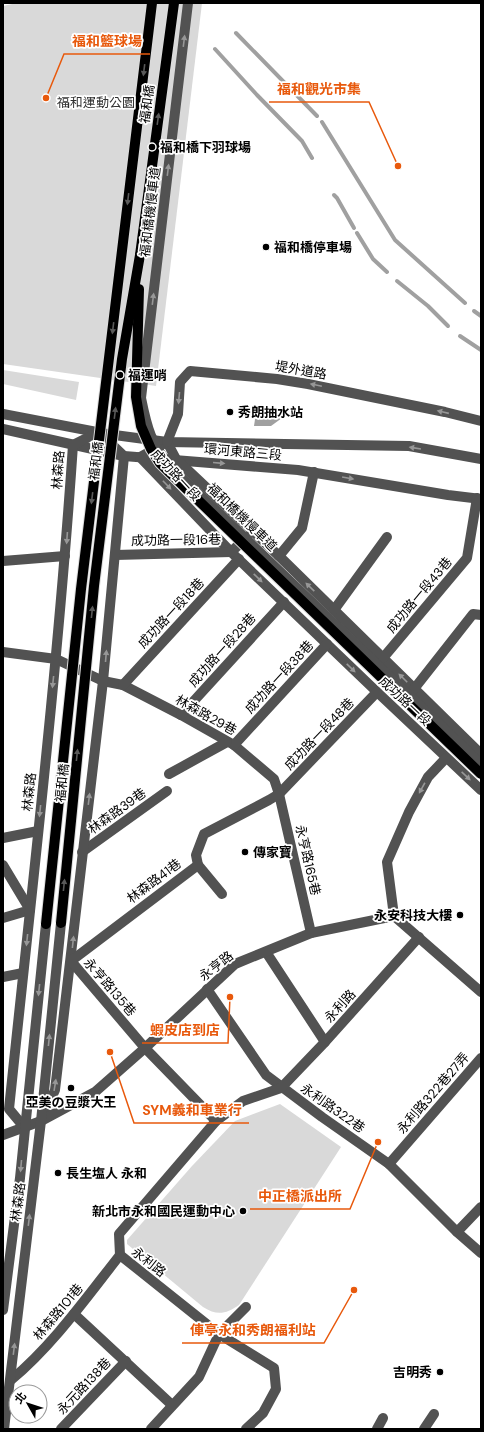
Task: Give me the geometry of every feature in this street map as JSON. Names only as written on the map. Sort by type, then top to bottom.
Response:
[{"type":"main road","name":"福和橋","points":[[46,924],[81,589],[152,3]]},
{"type":"main road","name":"福和橋","points":[[61,923],[95,578],[122,359],[140,255],[174,3]]},
{"type":"main road","points":[[140,255],[136,397],[144,436],[155,455],[175,478],[481,774]]},
{"type":"street","name":"福和橋機慢車道","points":[[188,3],[141,398],[149,433],[160,453],[173,469],[481,764]]},
{"type":"street","name":"堤外道路","points":[[167,442],[178,414],[180,382],[190,371],[277,379],[308,384],[445,412],[481,421]]},
{"type":"street","name":"環河東路三段","points":[[3,414],[99,432],[167,442],[409,446],[481,459]]},
{"type":"street","name":"環河東路三段","points":[[3,429],[124,456],[298,470],[448,495],[479,498]]},
{"type":"street","name":"林森路","points":[[24,1127],[9,1109],[56,659],[73,444],[99,432]]},
{"type":"street","points":[[99,432],[124,456]]},
{"type":"street","name":"成功路一段","points":[[481,754],[279,556],[176,459],[167,442],[140,457],[235,556],[481,790]]},
{"type":"street","name":"林森路","points":[[41,1121],[55,1090],[103,681],[124,456]]},
{"type":"street","points":[[279,556],[302,528],[314,472]]},
{"type":"street","name":"成功路一段43巷","points":[[383,658],[467,558],[479,498]]},
{"type":"street","name":"成功路一段16巷","points":[[115,555],[235,556],[252,531]]},
{"type":"street","points":[[334,610],[387,537]]},
{"type":"street","points":[[3,561],[65,556]]},
{"type":"street","name":"成功路一段18巷","points":[[123,685],[235,556]]},
{"type":"street","name":"成功路一段28巷","points":[[181,715],[284,602]]},
{"type":"street","points":[[414,689],[473,614],[481,615]]},
{"type":"street","name":"成功路一段38巷","points":[[169,774],[230,743],[327,644]]},
{"type":"street","name":"林森路29巷","points":[[3,652],[56,659],[103,681],[123,685],[181,715],[230,743],[274,779],[279,794]]},
{"type":"street","name":"成功路一段48巷","points":[[279,794],[377,692]]},
{"type":"street","points":[[446,758],[428,777],[409,812],[387,862],[394,916],[481,992]]},
{"type":"street","name":"林森路39巷","points":[[82,852],[167,791]]},
{"type":"street","name":"林森路41巷","points":[[70,961],[198,864],[196,855],[204,834],[279,794]]},
{"type":"street","name":"永亨路165巷","points":[[279,794],[311,933]]},
{"type":"street","points":[[3,838],[38,831]]},
{"type":"street","points":[[3,864],[30,910],[3,918]]},
{"type":"street","points":[[198,864],[222,894]]},
{"type":"street","name":"永亨路","points":[[3,1135],[41,1121],[95,1092],[145,1048],[235,964],[311,933],[394,916]]},
{"type":"street","name":"林森路","points":[[4,1429],[41,1121],[61,923]]},
{"type":"street","name":"林森路","points":[[3,1310],[20,1178],[24,1127],[46,924]]},
{"type":"street","name":"永利路","points":[[246,1429],[263,1413],[276,1389],[274,1368],[219,1334],[120,1256],[119,1234],[216,1121],[243,1100],[281,1088],[325,1042],[419,937]]},
{"type":"street","points":[[266,952],[325,1042]]},
{"type":"street","name":"永亨路135巷","points":[[70,961],[145,1048],[216,1121]]},
{"type":"street","points":[[3,977],[23,973]]},
{"type":"street","name":"永利路322巷","points":[[207,989],[266,1076],[389,1164],[457,1232],[481,1253]]},
{"type":"street","name":"永利路322巷27弄","points":[[389,1164],[481,1058]]},
{"type":"street","points":[[457,1232],[481,1207]]},
{"type":"street","name":"林森路101巷","points":[[11,1380],[31,1364],[74,1314],[120,1256]]},
{"type":"street","points":[[151,1429],[199,1377],[219,1334],[246,1307]]},
{"type":"street","points":[[74,1314],[172,1405]]},
{"type":"street","name":"永元路138巷","points":[[61,1429],[126,1361]]},
{"type":"street","points":[[424,1429],[434,1414]]},
{"type":"street","points":[[377,1429],[383,1418]]},
{"type":"green space","name":"福和運動公園","points":[[17,3],[202,3],[156,386],[3,364],[3,6]]},
{"type":"green space","points":[[3,370],[79,382],[76,400],[3,384]]},
{"type":"green space","points":[[280,1104],[341,1147],[239,1305],[226,1312],[213,1312],[203,1307],[127,1244],[127,1240],[192,1166],[235,1121]]},
{"type":"shaded area","points":[[257,406],[269,407],[282,418],[271,426],[254,426]]},
{"type":"waterway","points":[[236,33],[317,116]]},
{"type":"waterway","points":[[215,49],[302,141],[312,158]]},
{"type":"waterway","points":[[322,122],[395,240],[465,303]]},
{"type":"waterway","points":[[334,195],[354,228]]},
{"type":"waterway","points":[[357,233],[373,259],[387,272]]},
{"type":"waterway","points":[[397,281],[428,306],[448,326]]},
{"type":"waterway","points":[[474,311],[481,316]]},
{"type":"waterway","points":[[460,336],[481,350]]},
{"type":"place","name":"福和籃球場","points":[[46,98]]},
{"type":"place","name":"福和橋下羽球場","points":[[152,147]]},
{"type":"place","name":"福和觀光市集","points":[[398,166]]},
{"type":"place","name":"福和橋停車場","points":[[266,247]]},
{"type":"place","name":"福運哨","points":[[120,375]]},
{"type":"place","name":"秀朗抽水站","points":[[230,412]]},
{"type":"place","name":"傳家寶","points":[[245,852]]},
{"type":"place","name":"永安科技大樓","points":[[460,915]]},
{"type":"place","name":"蝦皮店到店","points":[[230,997]]},
{"type":"place","name":"SYM義和車業行","points":[[110,1052]]},
{"type":"place","name":"亞美の豆漿大王","points":[[71,1088]]},
{"type":"place","name":"中正橋派出所","points":[[378,1142]]},
{"type":"place","name":"長生塩人 永和","points":[[58,1173]]},
{"type":"place","name":"新北市永和國民運動中心","points":[[243,1211]]},
{"type":"place","name":"俥亭永和秀朗福利站","points":[[354,1290]]},
{"type":"place","name":"吉明秀","points":[[440,1372]]}]
